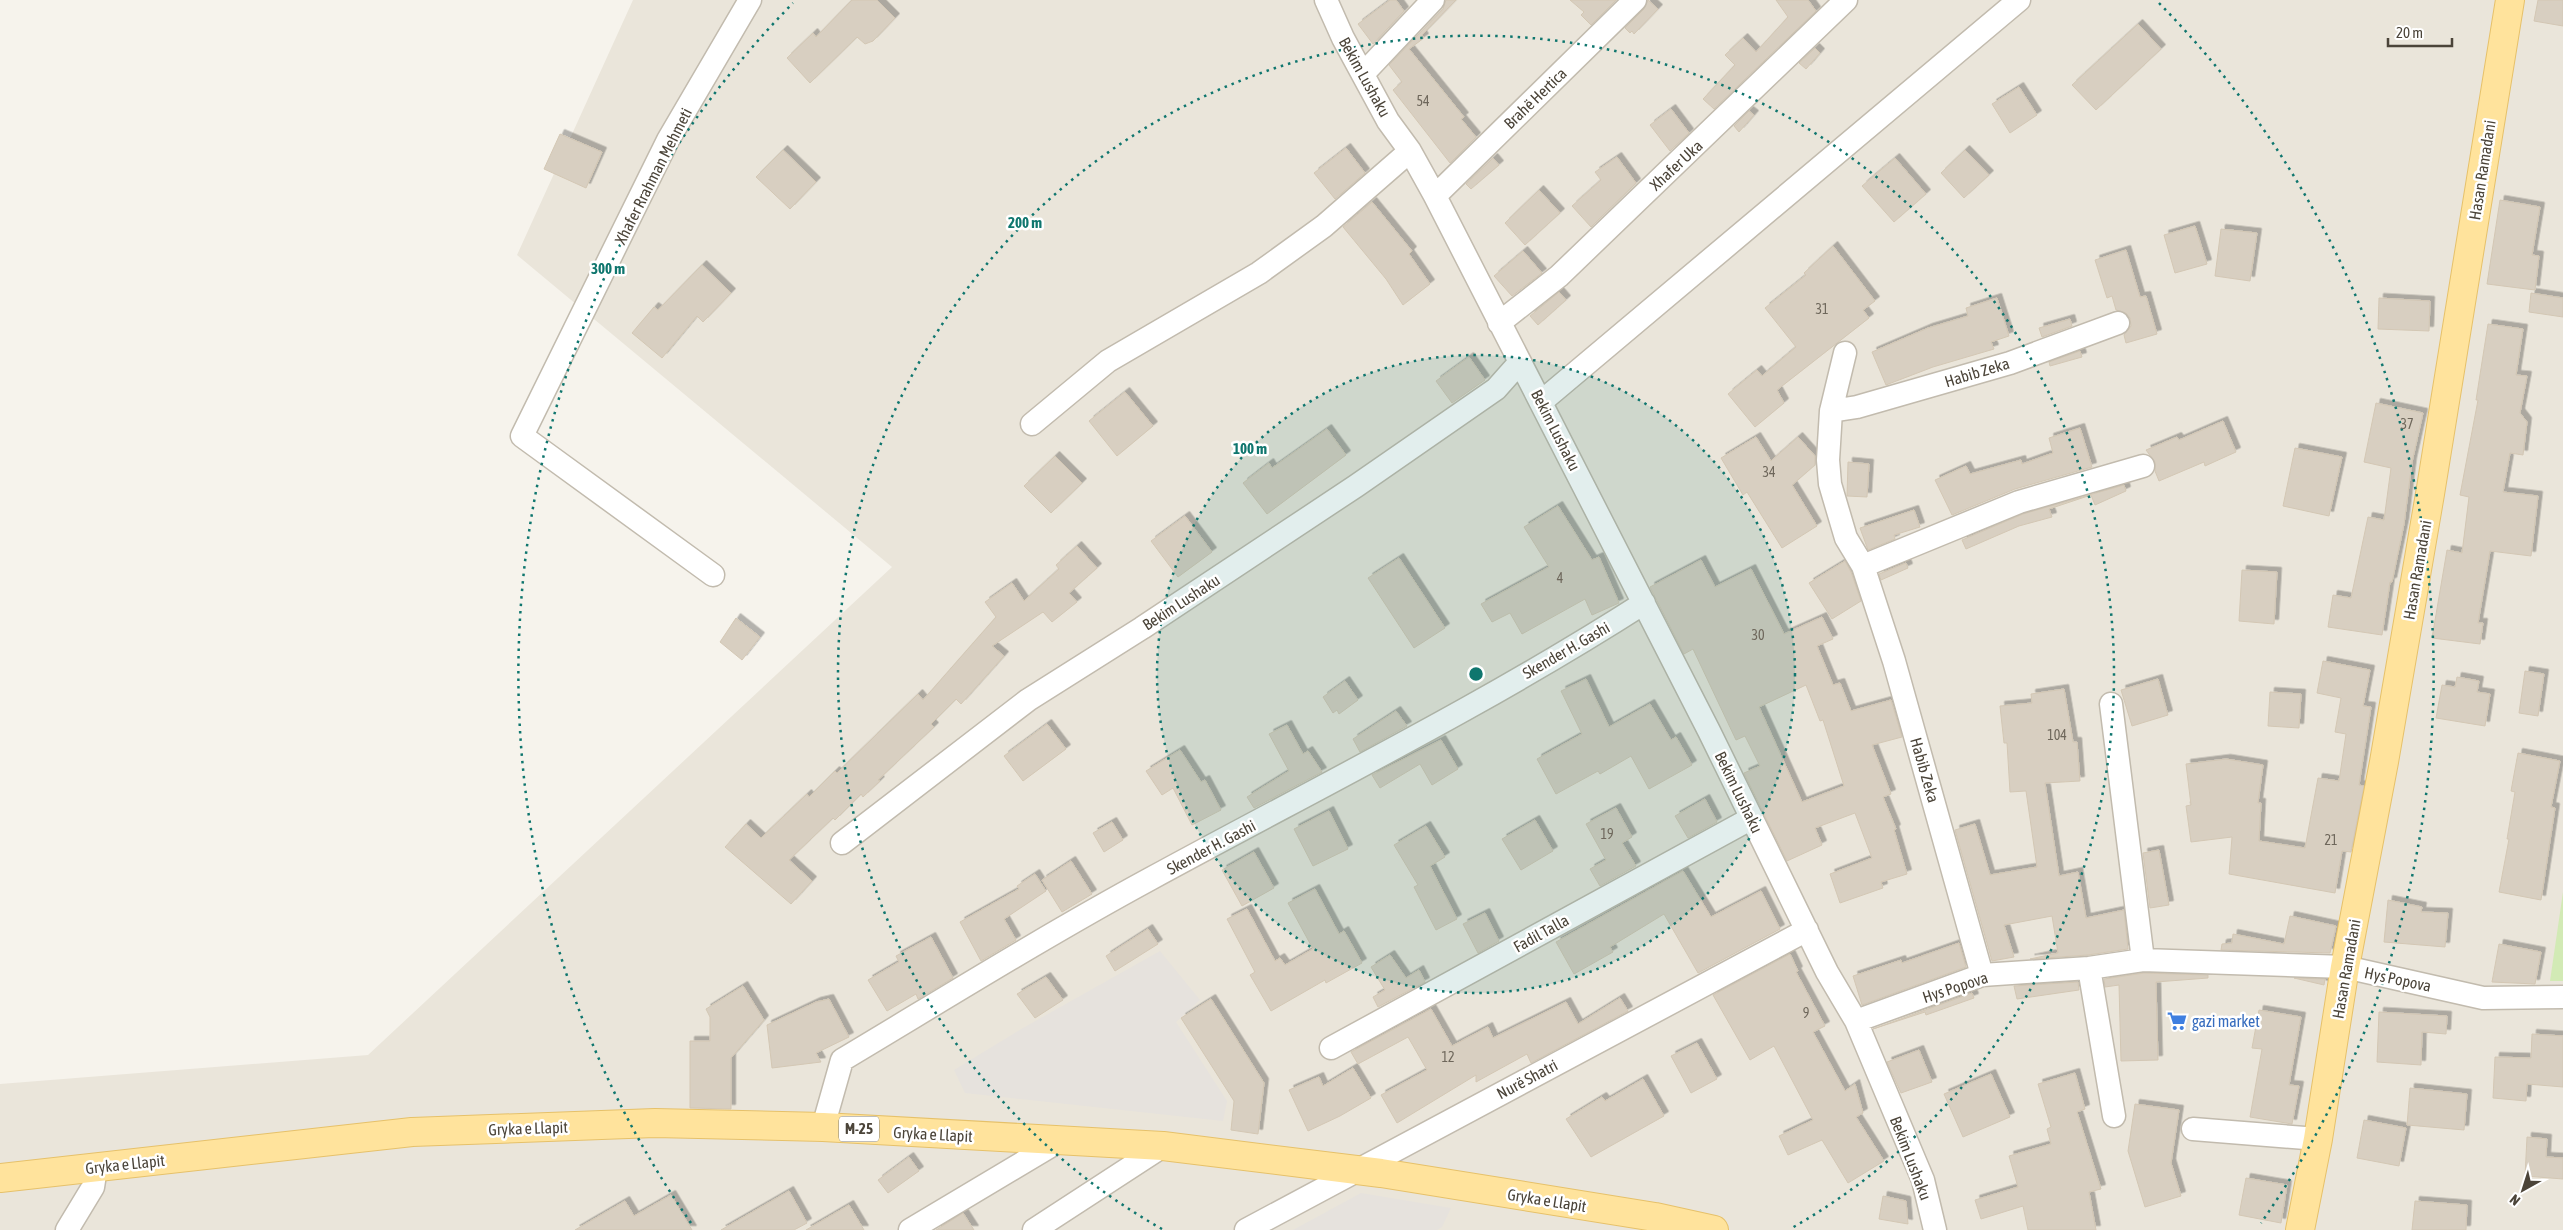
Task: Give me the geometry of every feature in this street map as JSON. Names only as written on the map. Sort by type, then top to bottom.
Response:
[{"type":"main road","name":"Hasan Ramadani","points":[[2300,1230],[2318,1139],[2345,967],[2384,762],[2420,552],[2510,0]]},
{"type":"main road","name":"Gryka e Llapit","points":[[0,1178],[412,1132],[655,1123],[823,1127],[1163,1146],[1368,1172],[1649,1224],[1714,1230]]},
{"type":"street","name":"Xhafer Rrahman Mehmeti","points":[[713,575],[522,436],[668,140],[750,0]]},
{"type":"street","name":"Bekim Lushaku","points":[[1326,0],[1343,38],[1388,121],[1410,151],[1435,196],[1644,603],[1827,972],[1856,1021],[1923,1180],[1935,1230]]},
{"type":"street","points":[[1364,74],[1433,0]]},
{"type":"street","name":"Brahë Hertica","points":[[1435,196],[1635,0]]},
{"type":"street","name":"Xhafer Uka","points":[[1499,323],[1559,276],[1846,0]]},
{"type":"street","points":[[1541,402],[2018,0]]},
{"type":"street","points":[[1032,424],[1108,361],[1259,273],[1316,232],[1410,151]]},
{"type":"street","name":"Habib Zeka","points":[[1832,411],[1857,407],[2010,363],[2118,323]]},
{"type":"street","name":"Habib Zeka","points":[[1845,353],[1832,411],[1828,460],[1830,484],[1846,538],[1863,566],[1894,661],[1982,975]]},
{"type":"street","name":"Bekim Lushaku","points":[[842,843],[1028,700],[1142,628],[1356,486],[1496,389],[1520,362]]},
{"type":"street","points":[[1863,566],[2019,502],[2143,466]]},
{"type":"street","name":"Skender H. Gashi","points":[[823,1127],[842,1060],[992,969],[1139,886],[1443,722],[1644,603]]},
{"type":"street","points":[[2111,704],[2143,960]]},
{"type":"street","name":"Fadil Talla","points":[[1331,1048],[1752,818]]},
{"type":"street","name":"Nurë Shatri","points":[[1246,1230],[1368,1172],[1807,930]]},
{"type":"street","name":"Hys Popova","points":[[1856,1021],[1982,975],[2089,968],[2143,960],[2345,967],[2483,998],[2563,997]]},
{"type":"street","points":[[2089,968],[2114,1116]]},
{"type":"street","points":[[2193,1129],[2318,1139]]},
{"type":"street","points":[[910,1230],[1058,1141]]},
{"type":"street","points":[[1034,1230],[1163,1146]]},
{"type":"street","points":[[67,1230],[93,1187],[96,1168]]},
{"type":"street","points":[[1271,1230],[1368,1172]]},
{"type":"shaded area","points":[[633,0],[2563,0],[2563,1230],[0,1230],[0,1084],[368,1055],[892,567],[517,255]]},
{"type":"shaded area","points":[[1160,951],[1200,1000],[1176,1022],[1227,1101],[1223,1121],[965,1093],[954,1070],[1023,1028]]},
{"type":"shaded area","points":[[1361,1193],[1451,1208],[1442,1227],[1437,1230],[1293,1230]]},
{"type":"green space","points":[[2563,892],[2563,981],[2550,981]]},
{"type":"building","points":[[852,0],[877,0],[895,18],[873,41],[865,44],[857,37],[810,83],[787,58],[813,33],[816,37]]},
{"type":"building","points":[[1390,0],[1396,0],[1404,11],[1373,44],[1358,24]]},
{"type":"building","points":[[1446,0],[1456,0],[1422,35],[1424,38],[1409,49],[1464,117],[1461,119],[1476,137],[1450,163],[1393,90],[1402,82],[1389,65],[1443,9]]},
{"type":"building","points":[[1570,0],[1616,0],[1591,25],[1581,15],[1584,12]]},
{"type":"building","points":[[1648,0],[1658,9],[1634,34],[1632,31],[1630,33],[1625,28],[1644,9]]},
{"type":"building","points":[[1776,0],[1808,0],[1816,11],[1714,109],[1703,99],[1735,65],[1725,55],[1743,38],[1756,52],[1788,17]]},
{"type":"building","points":[[2538,0],[2563,0],[2563,26],[2534,21]]},
{"type":"building","points":[[2138,24],[2161,49],[2096,110],[2072,85]]},
{"type":"building","points":[[1815,48],[1820,53],[1806,69],[1799,63]]},
{"type":"building","points":[[2019,87],[2037,115],[2010,133],[1992,104]]},
{"type":"building","points":[[1671,109],[1689,133],[1670,151],[1650,125]]},
{"type":"building","points":[[1749,111],[1754,115],[1739,132],[1734,126]]},
{"type":"building","points":[[560,134],[602,152],[586,188],[544,169]]},
{"type":"building","points":[[1346,148],[1365,173],[1335,199],[1314,173]]},
{"type":"building","points":[[783,150],[816,182],[790,209],[756,177]]},
{"type":"building","points":[[1965,150],[1989,175],[1964,198],[1941,173]]},
{"type":"building","points":[[1617,157],[1636,183],[1591,227],[1572,206],[1601,180],[1595,172]]},
{"type":"building","points":[[1493,158],[1499,165],[1471,189],[1466,184]]},
{"type":"building","points":[[1895,158],[1926,194],[1894,222],[1862,186]]},
{"type":"building","points":[[1539,190],[1560,213],[1525,245],[1505,223]]},
{"type":"building","points":[[2500,200],[2540,207],[2532,255],[2539,256],[2535,290],[2487,284]]},
{"type":"building","points":[[1372,202],[1412,251],[1409,254],[1430,284],[1403,305],[1386,279],[1343,227]]},
{"type":"building","points":[[2195,226],[2207,264],[2175,273],[2164,235]]},
{"type":"building","points":[[2221,229],[2257,233],[2250,281],[2215,276]]},
{"type":"building","points":[[1833,246],[1875,301],[1863,310],[1869,318],[1777,390],[1784,403],[1755,427],[1728,394],[1757,370],[1762,376],[1796,347],[1765,308],[1806,275],[1804,273]]},
{"type":"building","points":[[2126,250],[2140,297],[2146,296],[2157,334],[2126,343],[2124,335],[2131,326],[2130,318],[2126,313],[2116,310],[2112,296],[2107,298],[2095,260]]},
{"type":"building","points":[[1523,251],[1542,273],[1512,296],[1494,276]]},
{"type":"building","points":[[702,265],[731,293],[703,322],[697,316],[662,358],[632,333],[654,307],[658,310]]},
{"type":"building","points":[[1559,292],[1566,300],[1538,325],[1530,316]]},
{"type":"building","points":[[2531,293],[2563,298],[2563,317],[2529,312]]},
{"type":"building","points":[[1997,298],[2009,336],[1991,342],[1994,349],[1933,367],[1886,385],[1872,352],[1928,328],[1968,316],[1966,308]]},
{"type":"building","points":[[2379,298],[2430,301],[2429,331],[2378,329]]},
{"type":"building","points":[[2070,319],[2072,326],[2042,337],[2039,328]]},
{"type":"building","points":[[2488,324],[2523,329],[2516,375],[2527,376],[2520,413],[2527,422],[2523,455],[2510,453],[2503,492],[2538,496],[2531,556],[2490,551],[2478,623],[2483,623],[2480,644],[2432,638],[2447,550],[2462,553],[2469,497],[2460,495],[2478,400],[2476,400]]},
{"type":"building","points":[[2080,351],[2082,357],[2050,366],[2049,362]]},
{"type":"building","points":[[1469,357],[1485,380],[1452,403],[1436,381]]},
{"type":"building","points":[[1125,392],[1153,426],[1117,456],[1089,421]]},
{"type":"building","points":[[2376,403],[2423,413],[2412,462],[2404,524],[2392,582],[2390,582],[2382,635],[2328,627],[2333,595],[2351,598],[2368,517],[2384,520],[2391,468],[2364,462]]},
{"type":"building","points":[[2223,421],[2236,452],[2205,466],[2204,462],[2159,481],[2155,471],[2155,462],[2146,450],[2177,437],[2179,440]]},
{"type":"building","points":[[2080,428],[2092,467],[2015,489],[1952,515],[1935,480],[1966,466],[1970,474],[2021,460],[2022,464],[2053,453],[2049,438]]},
{"type":"building","points":[[1327,429],[1346,455],[1267,514],[1243,483],[1269,463],[1272,468]]},
{"type":"building","points":[[1756,437],[1771,461],[1798,437],[1815,456],[1815,465],[1792,485],[1817,526],[1782,548],[1747,492],[1743,495],[1721,458]]},
{"type":"building","points":[[2295,448],[2342,457],[2329,516],[2283,506]]},
{"type":"building","points":[[1055,456],[1082,483],[1051,513],[1024,486]]},
{"type":"building","points":[[1848,462],[1869,464],[1867,497],[1847,496]]},
{"type":"building","points":[[2124,485],[2126,491],[2095,505],[2091,495],[2049,509],[2052,517],[2019,526],[1966,549],[1962,540],[2023,514]]},
{"type":"building","points":[[1558,506],[1592,560],[1599,557],[1619,603],[1592,615],[1585,599],[1522,634],[1510,613],[1492,622],[1481,604],[1549,567],[1524,527]]},
{"type":"building","points":[[1914,510],[1920,527],[1894,535],[1895,539],[1868,550],[1860,528]]},
{"type":"building","points":[[1185,516],[1212,552],[1178,577],[1151,541]]},
{"type":"building","points":[[1077,546],[1097,568],[1069,593],[1077,602],[1052,622],[1043,612],[992,646],[1004,656],[961,704],[956,699],[931,724],[934,727],[878,780],[880,781],[863,797],[861,794],[835,820],[833,818],[789,860],[812,881],[791,904],[725,847],[746,824],[761,838],[807,794],[809,797],[835,771],[837,773],[918,694],[923,700],[996,617],[985,602],[1012,583],[1024,601],[1059,569],[1056,565]]},
{"type":"building","points":[[1399,558],[1445,628],[1414,648],[1368,578]]},
{"type":"building","points":[[1701,560],[1715,587],[1751,569],[1784,634],[1822,617],[1833,639],[1817,646],[1833,685],[1840,683],[1851,711],[1891,700],[1902,737],[1872,745],[1891,794],[1883,797],[1896,829],[1894,830],[1907,874],[1881,882],[1883,888],[1840,903],[1830,874],[1872,858],[1855,813],[1815,828],[1822,845],[1787,861],[1744,773],[1760,766],[1745,736],[1736,740],[1693,649],[1684,654],[1650,587]],"holes":[[[1806,685],[1820,721],[1823,720],[1844,786],[1802,802],[1759,707]]]},
{"type":"building","points":[[1845,561],[1861,601],[1832,619],[1809,583]]},
{"type":"building","points":[[1906,563],[1908,568],[1881,580],[1879,574]]},
{"type":"building","points":[[2242,570],[2277,572],[2274,624],[2239,621]]},
{"type":"building","points":[[736,618],[760,637],[742,660],[720,642]]},
{"type":"building","points":[[2323,661],[2370,670],[2363,706],[2371,707],[2359,785],[2364,786],[2351,852],[2342,851],[2335,893],[2229,874],[2232,837],[2191,842],[2186,806],[2191,805],[2186,764],[2226,759],[2263,765],[2258,803],[2261,803],[2259,841],[2305,848],[2318,778],[2339,781],[2346,734],[2335,732],[2341,698],[2317,693]]},
{"type":"building","points":[[2525,671],[2544,674],[2538,716],[2519,713]]},
{"type":"building","points":[[2457,677],[2479,681],[2477,692],[2490,694],[2485,726],[2436,718],[2442,685],[2455,687]]},
{"type":"building","points":[[1586,679],[1609,727],[1650,704],[1671,740],[1676,737],[1692,765],[1649,789],[1631,756],[1600,774],[1598,771],[1556,794],[1537,759],[1582,734],[1561,691]]},
{"type":"building","points":[[2158,679],[2168,715],[2132,726],[2121,690]]},
{"type":"building","points":[[1345,681],[1358,700],[1339,714],[1337,710],[1333,713],[1323,697]]},
{"type":"building","points":[[2064,689],[2073,742],[2077,742],[2080,781],[2045,783],[2059,876],[2078,872],[2086,918],[2124,910],[2128,949],[2088,955],[2030,959],[2058,953],[2052,916],[2004,925],[2014,957],[1992,961],[1955,830],[1975,824],[1990,875],[2037,867],[2026,791],[2010,792],[2007,743],[2004,743],[2000,706],[2032,703],[2031,694]]},
{"type":"building","points":[[2270,692],[2301,694],[2299,728],[2268,726]]},
{"type":"building","points":[[1396,711],[1407,726],[1360,752],[1353,739]]},
{"type":"building","points":[[1047,724],[1066,749],[1023,781],[1004,756]]},
{"type":"building","points":[[1287,725],[1303,754],[1308,751],[1322,772],[1254,808],[1247,797],[1289,771],[1269,734]]},
{"type":"building","points":[[1441,740],[1458,769],[1432,785],[1420,764],[1380,788],[1372,775]]},
{"type":"building","points":[[1180,750],[1201,782],[1205,780],[1221,810],[1192,825],[1173,788],[1162,795],[1146,771]]},
{"type":"building","points":[[2518,753],[2560,761],[2551,807],[2555,808],[2541,900],[2499,892],[2509,839],[2507,839],[2515,792],[2511,791]]},
{"type":"building","points":[[1705,799],[1717,822],[1688,838],[1675,816]]},
{"type":"building","points":[[1616,808],[1632,837],[1622,843],[1636,866],[1600,886],[1590,869],[1606,860],[1586,824]]},
{"type":"building","points":[[1329,811],[1348,849],[1313,866],[1294,829]]},
{"type":"building","points":[[1535,820],[1553,851],[1521,870],[1502,839]]},
{"type":"building","points":[[1112,822],[1123,840],[1104,852],[1093,833]]},
{"type":"building","points":[[1426,826],[1445,857],[1430,866],[1457,919],[1436,930],[1414,887],[1418,885],[1394,845]]},
{"type":"building","points":[[2159,850],[2169,905],[2150,908],[2143,853]]},
{"type":"building","points":[[1254,852],[1274,888],[1242,906],[1222,870]]},
{"type":"building","points":[[1071,861],[1092,894],[1062,912],[1042,880]]},
{"type":"building","points":[[1683,871],[1711,917],[1761,891],[1780,929],[1698,973],[1664,914],[1610,947],[1613,952],[1574,974],[1556,942]]},
{"type":"building","points":[[1035,874],[1046,891],[1004,919],[1016,940],[981,961],[960,922],[1019,889],[1017,886]]},
{"type":"building","points":[[1315,889],[1339,934],[1344,931],[1362,963],[1326,983],[1325,980],[1271,1011],[1250,975],[1255,972],[1227,919],[1247,909],[1275,961],[1280,958],[1285,965],[1313,949],[1288,903]]},
{"type":"building","points":[[2388,900],[2422,907],[2421,912],[2448,913],[2445,947],[2384,942]]},
{"type":"building","points":[[1485,913],[1499,941],[1478,953],[1463,924]]},
{"type":"building","points":[[2290,916],[2336,926],[2330,953],[2221,950],[2222,944],[2232,943],[2233,934],[2284,944]]},
{"type":"building","points":[[1148,929],[1158,944],[1115,971],[1106,956]]},
{"type":"building","points":[[931,937],[953,978],[918,999],[916,994],[887,1011],[868,980],[899,962],[896,956]]},
{"type":"building","points":[[1959,943],[1966,967],[1862,1005],[1853,976],[1901,960],[1902,963]]},
{"type":"building","points":[[2499,944],[2541,952],[2535,984],[2492,982]]},
{"type":"building","points":[[1790,954],[1798,971],[1796,972],[1825,1026],[1813,1032],[1845,1091],[1855,1084],[1863,1113],[1856,1117],[1884,1161],[1848,1183],[1822,1140],[1788,1155],[1779,1136],[1813,1120],[1774,1046],[1750,1060],[1713,995]]},
{"type":"building","points":[[1390,955],[1406,978],[1419,970],[1425,982],[1378,1007],[1373,997],[1385,990],[1371,967]]},
{"type":"building","points":[[2144,973],[2208,975],[2208,978],[2156,982],[2158,1060],[2121,1061],[2119,985],[2105,987],[2104,979]]},
{"type":"building","points":[[1046,977],[1063,1000],[1035,1018],[1017,994]]},
{"type":"building","points":[[2294,978],[2325,979],[2324,985]]},
{"type":"building","points":[[2078,982],[2079,990],[2017,999],[2014,986]]},
{"type":"building","points":[[743,986],[764,1020],[731,1058],[731,1109],[690,1108],[690,1041],[710,1041],[710,1017],[706,1009]]},
{"type":"building","points":[[1972,993],[1974,998],[1926,1015],[1925,1012],[1873,1029]]},
{"type":"building","points":[[1620,998],[1628,1011],[1531,1063],[1527,1054],[1476,1082],[1476,1075],[1397,1123],[1381,1095],[1427,1070],[1408,1037],[1358,1064],[1351,1052],[1431,1009],[1452,1046],[1488,1027],[1493,1038],[1566,1002],[1578,1024]]},
{"type":"building","points":[[829,999],[849,1037],[816,1053],[821,1062],[772,1068],[767,1025],[816,1002]]},
{"type":"building","points":[[1211,999],[1264,1083],[1258,1134],[1231,1130],[1234,1101],[1181,1018]]},
{"type":"building","points":[[2259,1010],[2301,1017],[2289,1085],[2299,1086],[2292,1124],[2250,1117],[2262,1049],[2252,1048]]},
{"type":"building","points":[[2379,1012],[2447,1016],[2446,1034],[2422,1032],[2421,1065],[2377,1062]]},
{"type":"building","points":[[2532,1034],[2563,1036],[2563,1087],[2527,1084],[2526,1101],[2493,1098],[2495,1057],[2531,1058]]},
{"type":"building","points":[[1697,1043],[1717,1079],[1691,1093],[1671,1056]]},
{"type":"building","points":[[1919,1050],[1932,1082],[1901,1093],[1887,1062]]},
{"type":"building","points":[[1353,1068],[1371,1098],[1340,1116],[1308,1131],[1289,1090],[1319,1077],[1323,1086]]},
{"type":"building","points":[[2075,1073],[2085,1109],[2077,1112],[2101,1189],[2089,1192],[2096,1230],[2028,1230],[2023,1206],[1981,1219],[1975,1200],[2018,1187],[2009,1156],[2051,1144],[2047,1129],[2051,1127],[2038,1084]]},
{"type":"building","points":[[1991,1074],[2010,1117],[1963,1137],[1944,1094]]},
{"type":"building","points":[[1643,1079],[1664,1116],[1591,1157],[1566,1119],[1602,1097],[1605,1101]]},
{"type":"building","points":[[2410,1088],[2467,1094],[2464,1130],[2407,1125]]},
{"type":"building","points":[[2135,1104],[2179,1110],[2171,1163],[2181,1196],[2145,1207],[2128,1151]]},
{"type":"building","points":[[2364,1120],[2406,1128],[2399,1166],[2357,1158]]},
{"type":"building","points":[[2527,1137],[2547,1139],[2546,1157],[2563,1158],[2563,1179],[2525,1176]]},
{"type":"building","points":[[909,1157],[919,1171],[888,1193],[878,1180]]},
{"type":"building","points":[[2246,1178],[2287,1185],[2281,1223],[2239,1215]]},
{"type":"building","points":[[789,1191],[807,1223],[794,1230],[721,1230]]},
{"type":"building","points":[[671,1195],[692,1230],[575,1230],[625,1201],[634,1216]]},
{"type":"building","points":[[1883,1196],[1906,1201],[1908,1224],[1879,1219]]},
{"type":"building","points":[[2415,1201],[2467,1205],[2466,1230],[2412,1230]]},
{"type":"building","points":[[849,1205],[864,1230],[806,1230]]},
{"type":"building","points":[[963,1213],[974,1230],[936,1230]]},
{"type":"place","name":"gazi market","points":[[2177,1021]]}]
